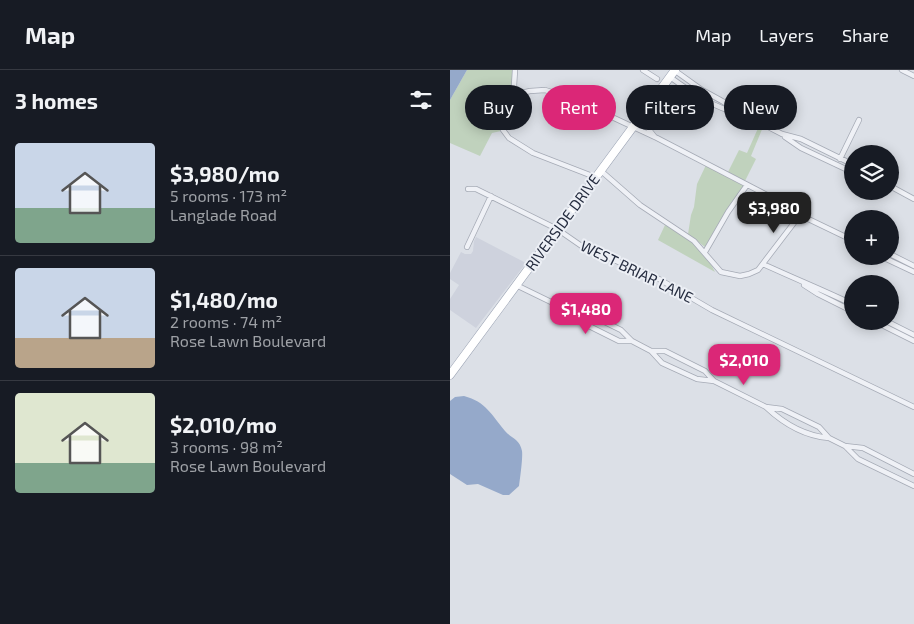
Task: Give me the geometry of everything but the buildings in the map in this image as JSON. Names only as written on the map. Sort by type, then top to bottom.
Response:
[{"type":"main road","name":"RIVERSIDE DRIVE","points":[[663,85],[673,72]]},
{"type":"main road","name":"RIVERSIDE DRIVE","points":[[450,375],[629,130]]},
{"type":"street","points":[[514,85],[515,70]]},
{"type":"street","points":[[643,70],[656,79]]},
{"type":"street","points":[[902,70],[914,76]]},
{"type":"street","points":[[673,72],[724,102]]},
{"type":"street","points":[[673,72],[702,99],[724,109]]},
{"type":"street","points":[[532,91],[545,90],[558,94],[574,105],[626,123]]},
{"type":"street","points":[[837,165],[859,120]]},
{"type":"street","points":[[504,130],[509,138],[533,153],[598,174],[694,241],[721,272],[730,275],[740,276],[758,270],[800,215]]},
{"type":"street","points":[[640,130],[792,208],[800,215],[844,236]]},
{"type":"street","points":[[650,130],[657,138]]},
{"type":"street","points":[[774,130],[801,148],[844,168]]},
{"type":"street","points":[[782,134],[801,139],[844,160]]},
{"type":"street","points":[[704,252],[747,185]]},
{"type":"street","name":"WEST BRIAR LANE","points":[[468,189],[476,189],[558,228],[583,247],[659,279],[712,310],[914,408]]},
{"type":"street","points":[[899,192],[914,199]]},
{"type":"street","points":[[467,248],[491,196]]},
{"type":"street","points":[[899,258],[914,266]]},
{"type":"street","points":[[763,264],[844,300]]},
{"type":"street","points":[[899,265],[914,272]]},
{"type":"street","points":[[801,282],[818,294],[844,307]]},
{"type":"street","points":[[516,285],[551,302],[565,314],[619,341],[632,341]]},
{"type":"street","points":[[551,302],[568,304],[621,330],[632,341],[651,351],[662,363],[697,379],[714,381],[766,407],[779,420],[815,437],[829,438],[845,446],[858,459],[914,486]]},
{"type":"street","points":[[899,328],[914,335]]},
{"type":"street","points":[[892,330],[914,341]]},
{"type":"street","points":[[651,351],[664,351],[705,371],[714,381]]},
{"type":"street","points":[[766,407],[782,409],[820,427],[829,438]]},
{"type":"street","points":[[845,446],[863,448],[914,474]]},
{"type":"shaded area","points":[[476,237],[526,263],[476,328],[450,310],[450,299],[459,285],[450,279],[450,273],[461,252],[471,254]]},
{"type":"green space","points":[[467,70],[513,70],[513,85],[465,85],[465,130],[501,130],[492,133],[480,156],[450,143],[450,100]]},
{"type":"green space","points":[[757,130],[762,130],[751,156],[756,159],[745,181],[728,172],[739,150],[747,153]]},
{"type":"green space","points":[[706,165],[745,185],[727,209],[705,247],[688,234],[697,184]]},
{"type":"green space","points":[[665,225],[694,244],[706,257],[715,272],[658,240]]},
{"type":"water","points":[[450,70],[467,70],[450,100]]},
{"type":"water","points":[[464,396],[483,405],[521,447],[522,458],[519,486],[509,495],[503,495],[478,484],[467,485],[450,474],[450,401],[455,397]]}]
